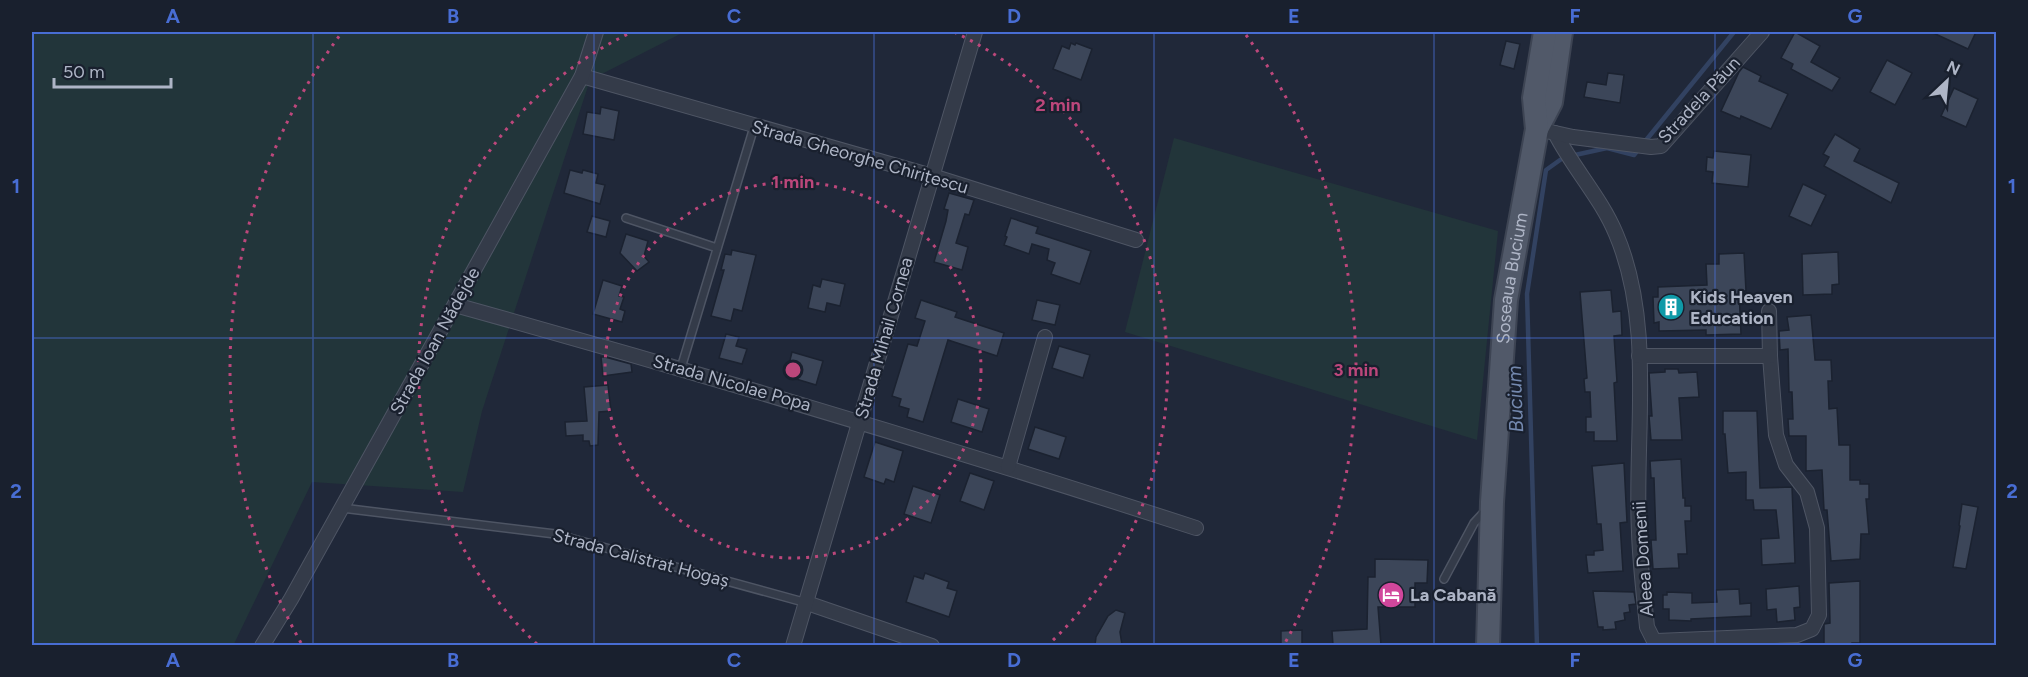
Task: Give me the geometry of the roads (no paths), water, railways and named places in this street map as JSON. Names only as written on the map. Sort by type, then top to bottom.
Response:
[{"type":"main road","name":"Șoseaua Bucium","points":[[1545,32],[1534,98],[1546,131]]},
{"type":"main road","name":"Șoseaua Bucium","points":[[1488,645],[1492,502],[1506,300],[1546,131],[1561,32]]},
{"type":"street","name":"Strada Ioan Nădejde","points":[[262,645],[291,599],[582,76],[596,32]]},
{"type":"street","name":"Strada Mihail Cornea","points":[[794,645],[975,32]]},
{"type":"street","name":"Stradela Păun","points":[[1546,131],[1573,137],[1651,147],[1661,146],[1762,32]]},
{"type":"street","name":"Strada Gheorghe Chirițescu","points":[[582,76],[932,177],[1136,240]]},
{"type":"street","name":"Aleea Domenii","points":[[1546,131],[1565,152],[1604,209],[1617,235],[1634,289],[1639,356],[1639,532],[1647,627],[1653,639],[1662,642],[1797,635],[1812,629],[1819,615],[1815,516],[1807,492],[1786,465],[1776,435],[1770,356],[1770,311]]},
{"type":"street","name":"Strada Nicolae Popa","points":[[455,305],[681,368],[859,421],[1196,528]]},
{"type":"street","points":[[1008,467],[1045,337]]},
{"type":"street","points":[[1639,356],[1770,356]]},
{"type":"street","name":"Strada Calistrat Hogaș","points":[[807,603],[932,645]]},
{"type":"lane","points":[[681,368],[754,127]]},
{"type":"lane","points":[[626,219],[717,248]]},
{"type":"lane","points":[[1444,579],[1474,523],[1492,502]]},
{"type":"lane","name":"Strada Calistrat Hogaș","points":[[342,508],[555,534],[807,603]]},
{"type":"waterway","name":"Bucium","points":[[1575,155],[1607,148],[1634,155],[1734,32]]},
{"type":"waterway","name":"Bucium","points":[[1537,646],[1527,294],[1546,170],[1560,160]]},
{"type":"place","name":"Kids Heaven Education","points":[[1671,307]]},
{"type":"place","name":"La Cabană","points":[[1391,595]]}]
